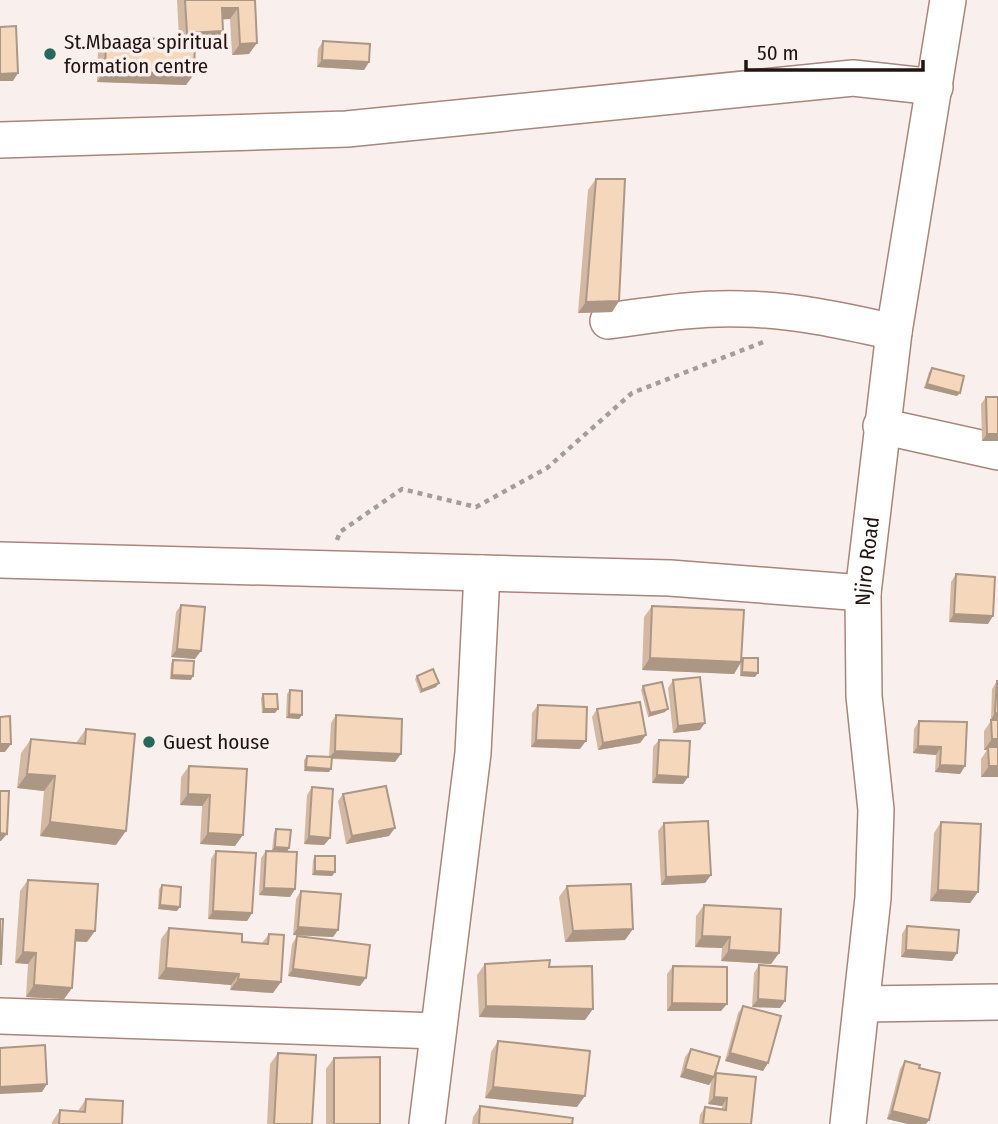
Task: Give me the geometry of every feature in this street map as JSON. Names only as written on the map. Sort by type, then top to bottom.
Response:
[{"type":"street","name":"Njiro Road","points":[[848,1124],[864,1004],[873,898],[876,810],[864,696],[863,593],[894,332],[948,0]]},
{"type":"street","points":[[0,140],[347,129],[853,78],[935,87]]},
{"type":"street","points":[[608,321],[677,312],[742,308],[812,314],[894,332]]},
{"type":"street","points":[[881,426],[998,452]]},
{"type":"street","points":[[0,560],[328,566],[670,578],[863,593]]},
{"type":"street","points":[[427,1124],[473,753],[482,573]]},
{"type":"street","points":[[864,1004],[998,1002]]},
{"type":"street","points":[[0,1016],[438,1031]]},
{"type":"path","points":[[328,566],[340,532],[402,489],[476,507],[547,468],[632,393],[774,338]]},
{"type":"building","points":[[185,0],[255,0],[257,43],[240,44],[238,8],[222,8],[223,31],[187,33]]},
{"type":"building","points":[[16,26],[18,73],[0,74],[0,27]]},
{"type":"building","points":[[106,37],[195,40],[194,74],[105,71]]},
{"type":"building","points":[[323,41],[370,44],[369,62],[322,60]]},
{"type":"building","points":[[596,179],[625,179],[619,301],[586,302]]},
{"type":"building","points":[[932,368],[964,376],[960,393],[927,384]]},
{"type":"building","points":[[986,397],[998,397],[998,434],[987,434]]},
{"type":"building","points":[[956,574],[995,577],[993,616],[954,614]]},
{"type":"building","points":[[181,605],[205,607],[201,651],[177,649]]},
{"type":"building","points":[[652,606],[744,610],[741,662],[650,658]]},
{"type":"building","points":[[743,658],[758,658],[758,673],[742,672]]},
{"type":"building","points":[[173,660],[194,661],[193,676],[172,675]]},
{"type":"building","points":[[433,669],[439,683],[422,690],[417,676]]},
{"type":"building","points":[[700,677],[705,723],[678,726],[673,680]]},
{"type":"building","points":[[997,681],[998,713],[995,713]]},
{"type":"building","points":[[662,682],[668,709],[650,713],[643,686]]},
{"type":"building","points":[[290,690],[302,691],[302,715],[289,714]]},
{"type":"building","points":[[263,694],[277,694],[278,709],[264,709]]},
{"type":"building","points":[[640,702],[646,735],[603,743],[597,709]]},
{"type":"building","points":[[538,705],[587,707],[586,741],[536,740]]},
{"type":"building","points":[[336,715],[402,719],[401,754],[335,751]]},
{"type":"building","points":[[10,716],[11,744],[0,744],[0,717]]},
{"type":"building","points":[[991,720],[998,720],[998,739],[992,739]]},
{"type":"building","points":[[919,721],[967,722],[965,766],[940,765],[941,747],[918,746]]},
{"type":"building","points":[[86,729],[135,734],[126,831],[50,822],[55,776],[27,774],[31,739],[85,744]]},
{"type":"building","points":[[659,740],[690,741],[688,777],[657,775]]},
{"type":"building","points":[[988,747],[998,747],[998,766],[989,766]]},
{"type":"building","points":[[307,756],[332,757],[331,769],[306,767]]},
{"type":"building","points":[[189,766],[247,769],[243,835],[208,833],[210,795],[188,794]]},
{"type":"building","points":[[386,786],[395,828],[352,836],[343,794]]},
{"type":"building","points":[[312,787],[333,789],[330,838],[309,836]]},
{"type":"building","points":[[0,791],[9,791],[7,834],[0,833]]},
{"type":"building","points":[[708,821],[711,875],[666,877],[664,823]]},
{"type":"building","points":[[941,822],[981,824],[978,892],[938,890]]},
{"type":"building","points":[[276,829],[291,830],[289,848],[275,847]]},
{"type":"building","points":[[216,851],[256,853],[252,913],[213,911]]},
{"type":"building","points":[[266,851],[297,852],[295,889],[264,888]]},
{"type":"building","points":[[315,856],[335,856],[335,872],[315,871]]},
{"type":"building","points":[[28,880],[98,884],[95,931],[76,930],[72,988],[34,985],[36,953],[23,952]]},
{"type":"building","points":[[631,884],[633,929],[573,931],[567,886]]},
{"type":"building","points":[[162,885],[181,887],[180,907],[160,905]]},
{"type":"building","points":[[301,891],[341,894],[338,930],[298,927]]},
{"type":"building","points":[[704,905],[781,909],[779,953],[729,950],[730,937],[702,936]]},
{"type":"building","points":[[0,919],[3,919],[1,964],[0,964]]},
{"type":"building","points":[[907,926],[959,930],[957,953],[906,950]]},
{"type":"building","points":[[169,928],[242,934],[242,942],[268,944],[269,934],[284,935],[281,982],[238,979],[239,974],[166,968]]},
{"type":"building","points":[[297,936],[370,945],[366,978],[293,969]]},
{"type":"building","points":[[550,960],[549,967],[592,966],[593,1009],[486,1006],[485,964]]},
{"type":"building","points":[[759,965],[787,967],[785,1001],[758,999]]},
{"type":"building","points":[[673,966],[727,967],[727,1004],[672,1003]]},
{"type":"building","points":[[743,1006],[781,1016],[768,1063],[730,1053]]},
{"type":"building","points":[[498,1041],[590,1051],[585,1096],[493,1087]]},
{"type":"building","points":[[45,1045],[47,1084],[0,1087],[0,1048]]},
{"type":"building","points":[[691,1049],[720,1057],[714,1077],[685,1069]]},
{"type":"building","points":[[278,1053],[316,1055],[312,1124],[274,1124]]},
{"type":"building","points":[[380,1057],[380,1124],[334,1124],[334,1058]]},
{"type":"building","points":[[905,1061],[940,1073],[929,1120],[892,1111]]},
{"type":"building","points":[[716,1073],[756,1077],[751,1124],[703,1124],[705,1107],[726,1110],[727,1098],[714,1097]]},
{"type":"building","points":[[86,1099],[123,1101],[122,1124],[59,1124],[60,1110],[85,1112]]},
{"type":"building","points":[[480,1106],[573,1118],[572,1124],[479,1124]]},
{"type":"place","name":"St.Mbaaga spiritual formation centre","points":[[50,54]]},
{"type":"place","name":"Guest house","points":[[149,742]]}]
